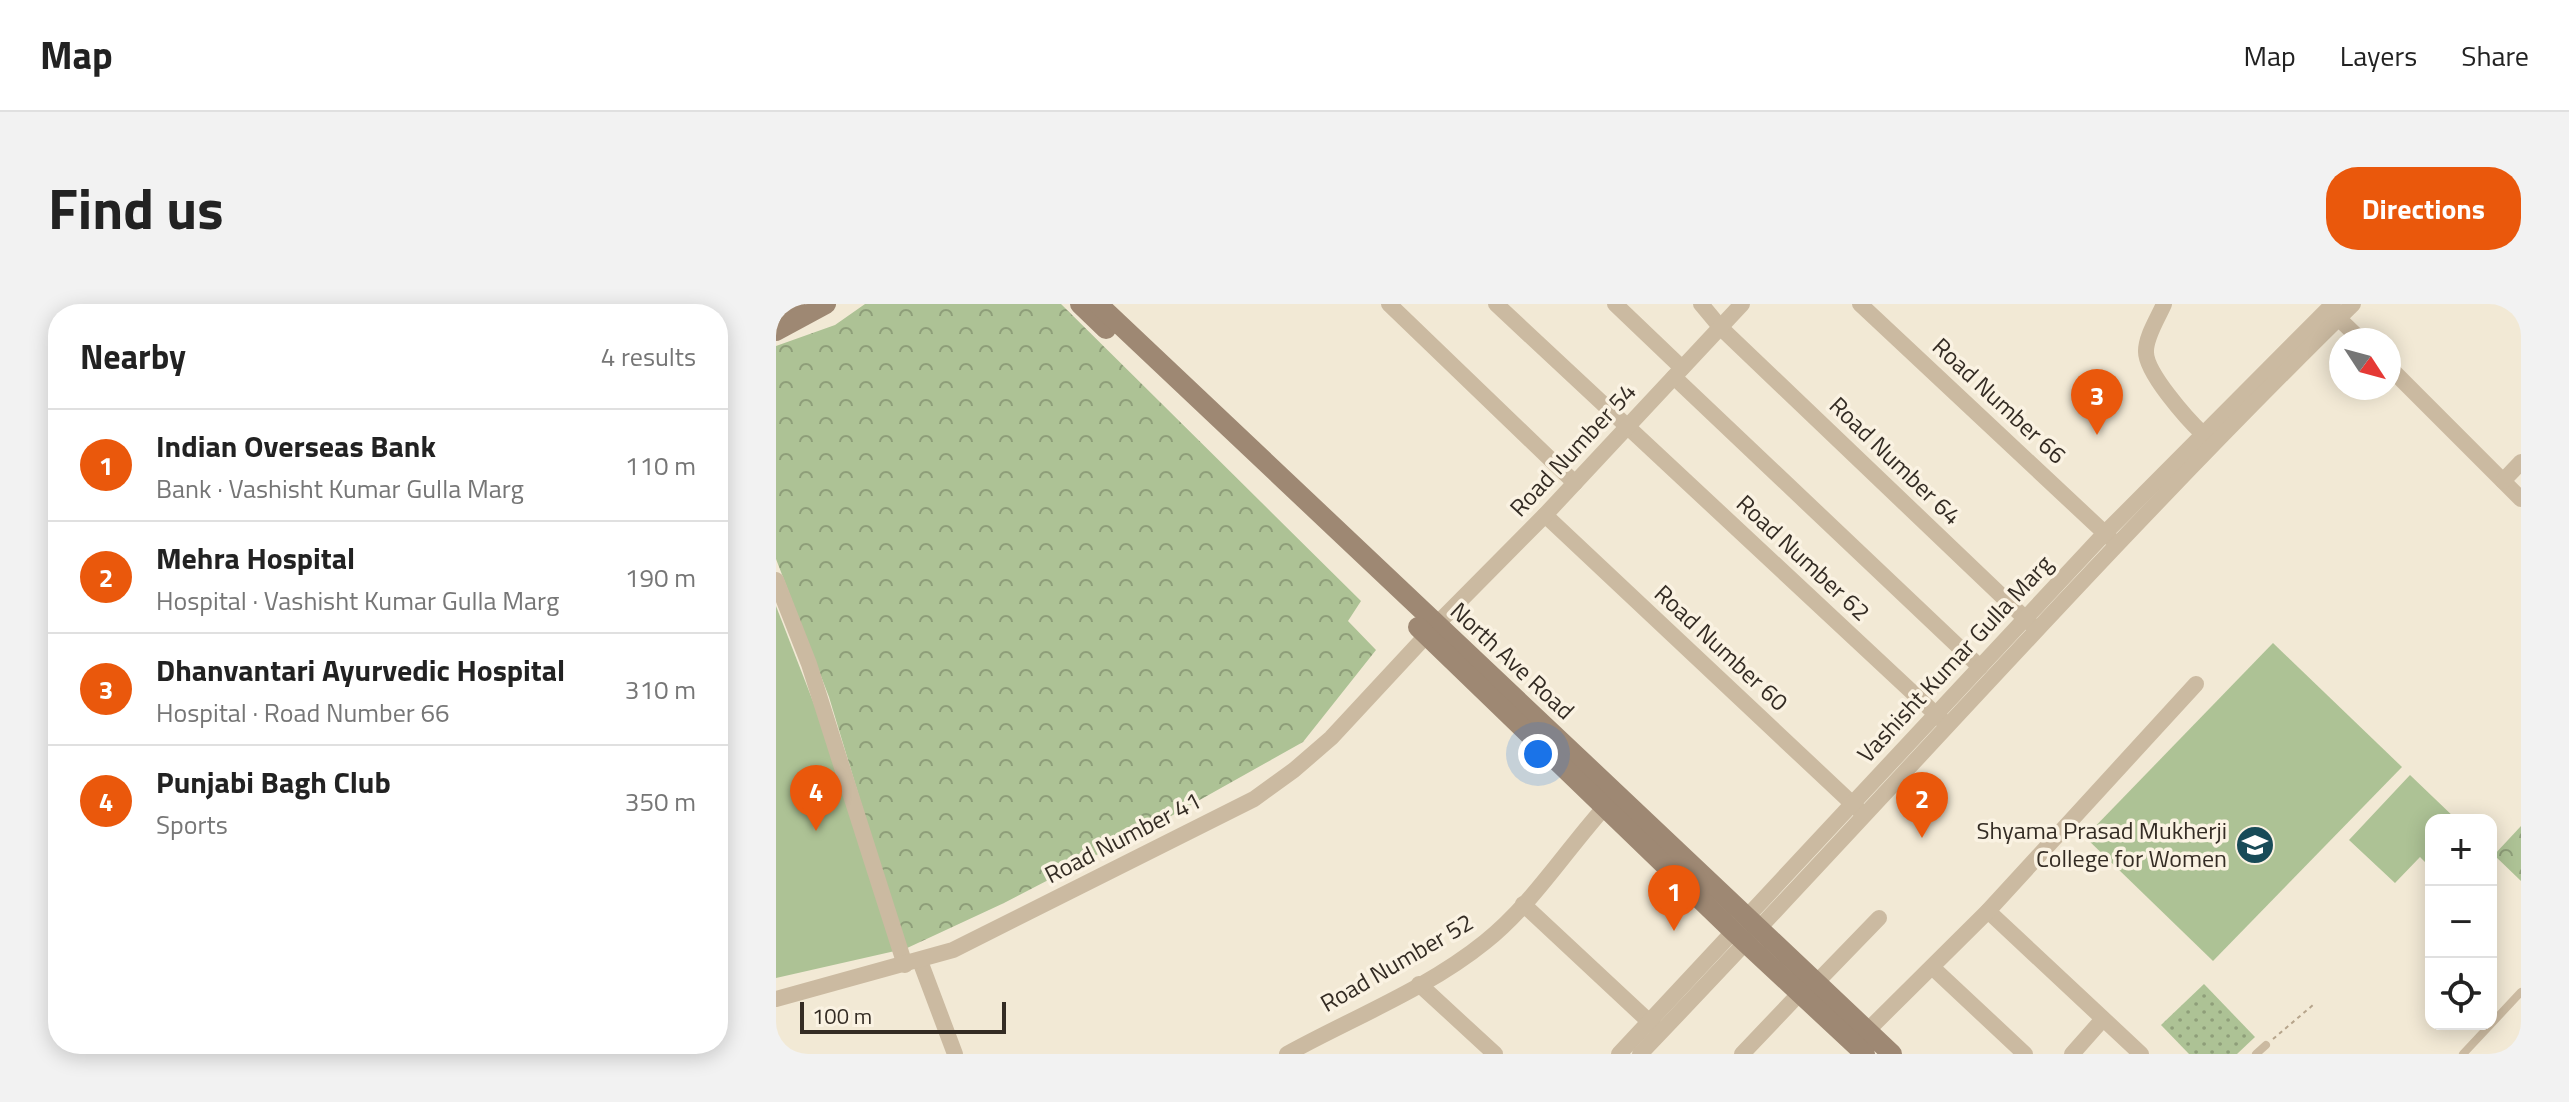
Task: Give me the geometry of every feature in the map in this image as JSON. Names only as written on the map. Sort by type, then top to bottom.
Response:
[{"type":"street","points":[[776,313],[795,304]]},
{"type":"street","points":[[776,331],[826,304]]},
{"type":"street","points":[[1080,304],[1431,630]]},
{"type":"street","name":"North Ave Road","points":[[1098,304],[1431,630],[1865,1045],[1892,1054]]},
{"type":"street","points":[[1389,304],[1575,483]]},
{"type":"street","name":"Road Number 62","points":[[1496,304],[1941,719]]},
{"type":"street","points":[[1615,304],[1678,372],[1980,667]]},
{"type":"street","name":"Road Number 64","points":[[1701,304],[1721,328],[2030,623]]},
{"type":"street","name":"Road Number 54","points":[[1431,630],[1545,515],[1742,304]]},
{"type":"street","name":"Road Number 66","points":[[1860,304],[2110,538]]},
{"type":"street","points":[[2164,304],[2145,354],[2149,366],[2191,423],[2203,434]]},
{"type":"street","name":"Vashisht Kumar Gulla Marg","points":[[2110,538],[2203,434],[2334,310],[2353,304]]},
{"type":"street","points":[[2334,310],[2350,328]]},
{"type":"street","name":"Vashisht Kumar Gulla Marg","points":[[1619,1054],[1655,1027],[1746,930],[2030,623],[2063,580],[2110,538],[2334,310]]},
{"type":"street","points":[[2401,379],[2521,499]]},
{"type":"street","points":[[2503,481],[2521,462]]},
{"type":"street","name":"Road Number 60","points":[[1545,515],[1858,810]]},
{"type":"street","points":[[776,580],[809,664],[913,963],[955,1054]]},
{"type":"street","name":"Vashisht Kumar Gulla Marg","points":[[1941,719],[1980,667],[2030,623]]},
{"type":"street","name":"Road Number 41","points":[[776,999],[953,950],[1254,799],[1331,738],[1431,630]]},
{"type":"street","points":[[1865,1045],[1932,967],[1988,911],[2196,684]]},
{"type":"street","name":"Road Number 52","points":[[1287,1054],[1419,984],[1486,941],[1523,904],[1610,801]]},
{"type":"street","points":[[1523,904],[1655,1027]]},
{"type":"street","points":[[1988,911],[2141,1054]]},
{"type":"street","points":[[1742,1054],[1879,918]]},
{"type":"street","points":[[1932,967],[2025,1054]]},
{"type":"street","points":[[1419,984],[1495,1054]]},
{"type":"street","points":[[2072,1054],[2103,1019]]},
{"type":"street","name":"Vashisht Kumar Gulla Marg","points":[[1640,1054],[1655,1027]]},
{"type":"lane","points":[[2463,1054],[2521,992]]},
{"type":"lane","points":[[2256,1054],[2266,1045]]},
{"type":"path","points":[[2266,1045],[2313,1005]]},
{"type":"green space","points":[[865,304],[1061,304],[1361,601],[1348,621],[1376,650],[1303,742],[1164,820],[1004,903],[905,949],[829,697],[776,559],[776,346],[835,325]]},
{"type":"green space","points":[[776,606],[821,722],[895,951],[776,978]]},
{"type":"green space","points":[[2273,643],[2402,767],[2213,961],[2085,837]]},
{"type":"green space","points":[[2410,775],[2451,814],[2425,814],[2425,862],[2420,857],[2395,883],[2349,840]]},
{"type":"green space","points":[[2521,826],[2521,881],[2497,858],[2497,852]]},
{"type":"green space","points":[[2204,984],[2255,1037],[2237,1054],[2189,1054],[2161,1025]]},
{"type":"place","name":"Dhanvantari Ayurvedic Hospital","points":[[2097,435]]},
{"type":"place","name":"Punjabi Bagh Club","points":[[816,831]]},
{"type":"place","name":"Mehra Hospital","points":[[1922,838]]},
{"type":"place","name":"Shyama Prasad Mukherji College for Women","points":[[2255,845]]},
{"type":"place","name":"Indian Overseas Bank","points":[[1674,931]]}]
